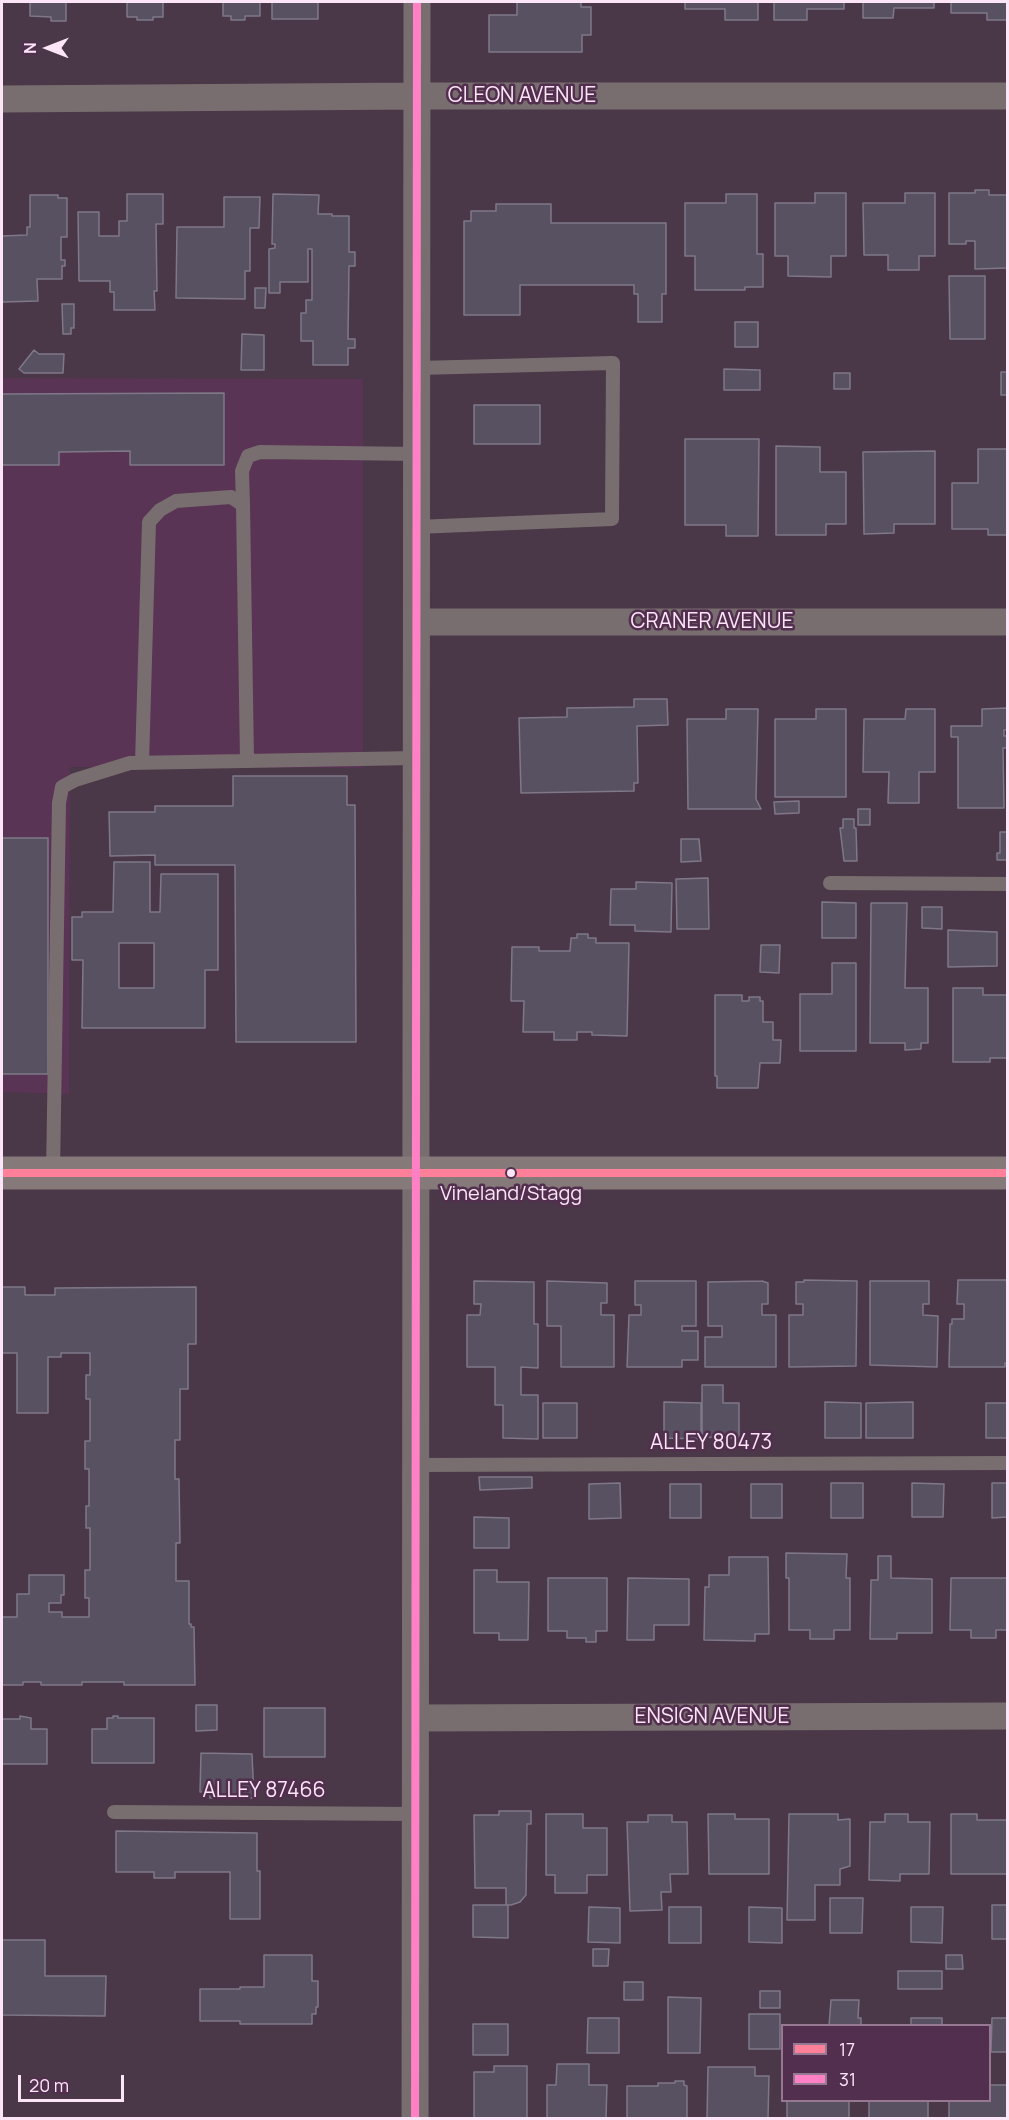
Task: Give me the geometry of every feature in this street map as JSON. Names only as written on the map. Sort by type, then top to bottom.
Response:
[{"type":"main road","points":[[2,1173],[1008,1173]]},
{"type":"street","points":[[415,2118],[417,2]]},
{"type":"street","name":"CLEON AVENUE","points":[[2,99],[1008,96]]},
{"type":"street","name":"CRANER AVENUE","points":[[417,622],[1008,622]]},
{"type":"street","name":"ENSIGN AVENUE","points":[[416,1719],[1008,1716]]},
{"type":"lane","points":[[416,527],[612,519],[613,363],[418,368]]},
{"type":"lane","points":[[247,761],[243,471],[248,456],[260,452],[417,454]]},
{"type":"lane","points":[[142,763],[149,522],[160,510],[176,501],[231,497],[243,506]]},
{"type":"lane","points":[[53,1173],[59,803],[62,787],[89,775],[130,763],[416,758]]},
{"type":"lane","points":[[830,883],[1008,884]]},
{"type":"lane","name":"ALLEY 80473","points":[[416,1465],[1008,1463]]},
{"type":"lane","name":"ALLEY 87466","points":[[114,1812],[414,1814]]},
{"type":"shaded area","points":[[2,378],[363,379],[363,768],[70,767],[69,1094],[2,1092]]},
{"type":"building","points":[[30,2],[66,2],[66,21],[51,21],[51,17],[30,16]]},
{"type":"building","points":[[127,2],[163,2],[163,17],[153,17],[153,20],[137,20],[137,17],[127,17]]},
{"type":"building","points":[[223,2],[260,2],[260,16],[245,16],[245,20],[231,20],[231,16],[223,16]]},
{"type":"building","points":[[272,2],[318,2],[318,19],[272,19]]},
{"type":"building","points":[[517,2],[581,2],[581,7],[591,7],[591,35],[582,35],[582,52],[489,52],[489,15],[517,15]]},
{"type":"building","points":[[685,2],[758,2],[758,20],[725,20],[725,9],[685,9]]},
{"type":"building","points":[[774,2],[844,2],[844,9],[807,9],[807,20],[774,20]]},
{"type":"building","points":[[863,2],[934,2],[934,8],[894,8],[893,18],[863,18]]},
{"type":"building","points":[[951,2],[1008,2],[1008,20],[987,20],[987,13],[951,13]]},
{"type":"building","points":[[975,190],[989,190],[989,195],[1008,195],[1008,268],[975,269],[975,241],[966,241],[966,244],[949,244],[949,193],[975,193]]},
{"type":"building","points":[[815,193],[846,193],[846,256],[831,256],[831,277],[788,276],[788,256],[775,256],[775,203],[815,203]]},
{"type":"building","points":[[905,193],[935,193],[935,256],[919,256],[919,270],[888,270],[888,255],[864,255],[863,203],[905,203]]},
{"type":"building","points":[[127,194],[163,194],[163,224],[156,224],[155,310],[114,310],[114,292],[110,292],[110,281],[79,281],[78,212],[99,212],[99,236],[119,236],[119,221],[127,221]]},
{"type":"building","points":[[273,194],[319,195],[318,214],[349,216],[349,252],[355,252],[355,266],[349,266],[348,339],[355,339],[355,348],[348,348],[348,365],[313,365],[313,341],[301,341],[301,313],[306,313],[306,300],[312,300],[312,249],[308,249],[308,282],[280,282],[280,293],[269,293],[269,249],[275,248],[275,244],[272,244]]},
{"type":"building","points":[[726,194],[757,194],[757,254],[763,254],[763,287],[745,287],[745,290],[695,290],[695,256],[685,256],[685,203],[726,203]]},
{"type":"building","points":[[30,195],[58,195],[58,198],[67,198],[67,237],[61,237],[61,260],[65,260],[65,266],[62,266],[62,279],[37,279],[38,301],[3,302],[2,236],[27,235],[27,227],[30,227]]},
{"type":"building","points":[[224,197],[260,197],[259,228],[250,228],[250,271],[245,271],[245,299],[176,298],[177,227],[224,227]]},
{"type":"building","points":[[496,204],[551,204],[551,223],[666,223],[666,294],[662,294],[662,322],[638,322],[638,294],[634,294],[634,285],[520,285],[520,315],[464,315],[464,221],[471,221],[471,211],[496,211]]},
{"type":"building","points":[[949,276],[985,276],[985,339],[950,339]]},
{"type":"building","points":[[255,288],[266,288],[265,308],[255,308]]},
{"type":"building","points":[[62,304],[74,304],[74,328],[71,328],[71,334],[63,334]]},
{"type":"building","points":[[735,322],[758,322],[758,347],[735,347]]},
{"type":"building","points":[[242,334],[264,335],[264,370],[241,370]]},
{"type":"building","points":[[34,350],[39,354],[64,354],[63,373],[24,373],[19,369]]},
{"type":"building","points":[[724,369],[760,370],[760,390],[724,390]]},
{"type":"building","points":[[1001,372],[1008,372],[1008,395],[1001,395]]},
{"type":"building","points":[[834,373],[850,373],[850,389],[834,389]]},
{"type":"building","points":[[224,393],[224,465],[130,465],[130,451],[59,452],[59,465],[2,465],[2,394]]},
{"type":"building","points":[[474,405],[540,405],[540,444],[474,444]]},
{"type":"building","points":[[685,439],[759,439],[758,536],[726,536],[726,525],[685,525]]},
{"type":"building","points":[[776,446],[820,447],[820,472],[846,472],[846,524],[826,524],[826,535],[776,535]]},
{"type":"building","points":[[978,449],[1008,449],[1008,535],[988,535],[988,529],[952,529],[952,483],[978,483]]},
{"type":"building","points":[[935,451],[935,524],[894,524],[894,533],[864,534],[863,452]]},
{"type":"building","points":[[634,699],[667,699],[668,725],[637,726],[638,783],[634,783],[634,791],[521,793],[519,718],[567,717],[567,708],[634,707]]},
{"type":"building","points":[[1008,708],[1008,730],[1004,730],[1004,736],[1008,736],[1008,748],[1003,748],[1004,808],[958,808],[958,737],[951,737],[951,726],[982,726],[982,709]]},
{"type":"building","points":[[726,709],[758,709],[756,799],[761,809],[688,809],[687,719],[726,719]]},
{"type":"building","points":[[816,709],[846,709],[846,797],[775,797],[775,719],[816,719]]},
{"type":"building","points":[[906,709],[935,709],[935,772],[919,772],[919,803],[888,803],[889,772],[863,772],[864,719],[905,719]]},
{"type":"building","points":[[233,776],[347,776],[347,805],[355,805],[356,1042],[236,1042],[235,865],[155,865],[155,855],[110,856],[109,812],[155,812],[155,806],[233,806]]},
{"type":"building","points":[[799,801],[799,813],[775,814],[774,802]]},
{"type":"building","points":[[858,809],[870,809],[870,825],[858,825]]},
{"type":"building","points":[[843,819],[854,819],[857,861],[844,861],[840,828],[843,828]]},
{"type":"building","points":[[1000,832],[1008,832],[1008,860],[997,860],[997,853],[1000,853]]},
{"type":"building","points":[[2,838],[48,838],[48,1074],[2,1074]]},
{"type":"building","points":[[681,839],[699,839],[701,861],[681,862]]},
{"type":"building","points":[[114,862],[150,862],[150,912],[160,912],[161,874],[218,874],[218,970],[205,970],[205,1028],[82,1028],[83,960],[72,960],[72,917],[82,917],[82,912],[113,912]],"holes":[[[119,943],[154,943],[154,988],[119,988]]]},
{"type":"building","points":[[708,878],[709,929],[677,929],[676,879]]},
{"type":"building","points":[[636,882],[672,883],[671,932],[635,931],[635,925],[610,925],[611,889],[636,889]]},
{"type":"building","points":[[822,902],[856,903],[856,938],[822,938]]},
{"type":"building","points":[[871,903],[907,903],[905,988],[928,988],[928,1043],[921,1043],[921,1049],[905,1050],[905,1043],[870,1043]]},
{"type":"building","points":[[922,907],[942,907],[942,929],[922,928]]},
{"type":"building","points":[[948,930],[997,932],[997,966],[948,967]]},
{"type":"building","points":[[577,934],[588,934],[588,938],[596,938],[596,943],[629,943],[627,1036],[577,1032],[577,1040],[554,1040],[554,1032],[523,1032],[524,1001],[511,1001],[512,947],[539,947],[539,951],[570,951],[571,938],[577,938]]},
{"type":"building","points":[[761,945],[780,945],[779,973],[760,972]]},
{"type":"building","points":[[832,963],[856,963],[856,1051],[800,1051],[800,994],[832,994]]},
{"type":"building","points":[[953,988],[983,988],[983,995],[1008,995],[1008,1058],[990,1058],[990,1062],[953,1062]]},
{"type":"building","points":[[715,995],[742,995],[742,1001],[749,1001],[749,997],[760,997],[760,1001],[763,1001],[763,1022],[773,1022],[773,1040],[781,1040],[780,1063],[760,1063],[758,1088],[717,1088]]},
{"type":"building","points":[[804,1280],[857,1281],[856,1366],[789,1367],[789,1315],[803,1315],[803,1304],[796,1304],[796,1282],[804,1282]]},
{"type":"building","points":[[958,1280],[1008,1280],[1008,1363],[1005,1363],[1005,1367],[949,1367],[950,1324],[952,1324],[952,1319],[964,1319],[964,1304],[957,1304]]},
{"type":"building","points":[[474,1281],[534,1282],[534,1324],[538,1324],[538,1368],[521,1367],[521,1395],[538,1395],[538,1439],[503,1438],[503,1405],[495,1405],[495,1367],[467,1367],[467,1315],[480,1315],[481,1304],[474,1304]]},
{"type":"building","points":[[547,1281],[607,1283],[607,1303],[601,1303],[601,1315],[614,1315],[614,1367],[561,1367],[561,1326],[547,1326]]},
{"type":"building","points":[[635,1281],[696,1281],[696,1326],[682,1326],[682,1331],[698,1331],[698,1360],[682,1360],[682,1367],[627,1367],[629,1315],[641,1315],[641,1305],[635,1305]]},
{"type":"building","points":[[762,1281],[768,1283],[768,1304],[762,1304],[762,1315],[776,1315],[776,1367],[705,1367],[705,1337],[722,1337],[722,1326],[708,1326],[708,1282]]},
{"type":"building","points":[[870,1281],[929,1281],[929,1304],[923,1304],[923,1315],[938,1316],[937,1367],[870,1365]]},
{"type":"building","points":[[2,1287],[25,1287],[25,1295],[55,1295],[55,1288],[196,1287],[196,1344],[188,1344],[188,1389],[180,1389],[180,1440],[175,1440],[175,1479],[179,1479],[180,1543],[176,1543],[176,1581],[189,1581],[189,1624],[194,1627],[195,1685],[124,1685],[124,1682],[82,1682],[82,1685],[41,1685],[41,1682],[23,1682],[23,1685],[2,1685],[2,1617],[17,1617],[17,1594],[29,1594],[29,1575],[64,1575],[64,1595],[61,1595],[61,1603],[49,1603],[49,1612],[62,1612],[62,1617],[89,1617],[89,1598],[85,1598],[85,1570],[90,1570],[90,1528],[86,1528],[86,1506],[89,1506],[89,1469],[85,1469],[85,1441],[90,1441],[90,1399],[86,1399],[86,1375],[90,1375],[90,1353],[61,1353],[61,1357],[48,1357],[48,1413],[17,1413],[17,1353],[2,1353]]},
{"type":"building","points":[[702,1385],[723,1385],[723,1403],[739,1403],[739,1438],[702,1437]]},
{"type":"building","points":[[664,1402],[701,1403],[701,1439],[664,1438]]},
{"type":"building","points":[[825,1402],[861,1403],[861,1438],[825,1438]]},
{"type":"building","points":[[913,1402],[913,1438],[866,1438],[866,1403]]},
{"type":"building","points":[[543,1403],[577,1403],[577,1438],[543,1438]]},
{"type":"building","points":[[986,1403],[1008,1403],[1008,1438],[986,1438]]},
{"type":"building","points":[[479,1477],[532,1477],[532,1488],[480,1490]]},
{"type":"building","points":[[620,1483],[621,1518],[589,1519],[589,1484]]},
{"type":"building","points":[[831,1483],[863,1483],[863,1518],[831,1518]]},
{"type":"building","points":[[912,1483],[944,1484],[943,1517],[912,1517]]},
{"type":"building","points":[[992,1483],[1008,1483],[1008,1517],[992,1518]]},
{"type":"building","points":[[670,1484],[701,1484],[701,1518],[670,1518]]},
{"type":"building","points":[[751,1484],[782,1484],[782,1518],[751,1518]]},
{"type":"building","points":[[474,1517],[509,1518],[509,1548],[474,1548]]},
{"type":"building","points":[[786,1553],[847,1554],[846,1578],[850,1578],[850,1630],[834,1630],[834,1639],[810,1639],[810,1630],[789,1630],[789,1578],[786,1578]]},
{"type":"building","points":[[878,1556],[891,1556],[891,1578],[932,1579],[932,1633],[897,1633],[897,1639],[870,1639],[871,1580],[878,1580]]},
{"type":"building","points":[[729,1557],[768,1557],[769,1634],[755,1634],[755,1641],[704,1640],[705,1587],[709,1587],[709,1575],[729,1575]]},
{"type":"building","points":[[474,1570],[497,1570],[497,1582],[529,1582],[528,1640],[499,1640],[499,1633],[474,1633]]},
{"type":"building","points":[[548,1578],[607,1578],[607,1631],[596,1631],[596,1642],[586,1642],[586,1638],[567,1638],[567,1631],[548,1631]]},
{"type":"building","points":[[628,1578],[689,1579],[689,1625],[654,1625],[654,1640],[627,1640]]},
{"type":"building","points":[[951,1578],[1008,1578],[1008,1630],[996,1630],[996,1638],[971,1638],[971,1630],[950,1630]]},
{"type":"building","points":[[196,1705],[217,1705],[217,1730],[196,1731]]},
{"type":"building","points":[[264,1708],[325,1708],[325,1757],[264,1757]]},
{"type":"building","points":[[20,1716],[31,1718],[31,1729],[47,1729],[47,1764],[2,1764],[2,1719],[20,1719]]},
{"type":"building","points":[[113,1716],[154,1718],[154,1763],[92,1763],[92,1729],[107,1729],[107,1718],[113,1718]]},
{"type":"building","points":[[201,1753],[252,1754],[254,1798],[210,1798],[209,1792],[200,1792]]},
{"type":"building","points":[[499,1811],[531,1811],[531,1824],[527,1824],[526,1895],[520,1902],[511,1905],[506,1905],[506,1888],[475,1888],[474,1815],[499,1815]]},
{"type":"building","points":[[546,1814],[583,1814],[583,1828],[607,1828],[607,1875],[587,1875],[587,1893],[555,1893],[555,1875],[546,1875]]},
{"type":"building","points":[[708,1814],[735,1814],[735,1819],[769,1819],[769,1874],[709,1874]]},
{"type":"building","points":[[789,1814],[838,1814],[838,1820],[850,1819],[850,1866],[840,1869],[840,1885],[815,1885],[815,1920],[787,1920]]},
{"type":"building","points":[[885,1814],[908,1814],[908,1822],[930,1822],[929,1874],[900,1874],[900,1881],[869,1880],[870,1822],[885,1822]]},
{"type":"building","points":[[951,1814],[977,1814],[977,1820],[1008,1820],[1008,1874],[951,1874]]},
{"type":"building","points":[[648,1815],[672,1815],[672,1822],[687,1822],[688,1874],[670,1874],[671,1892],[661,1892],[662,1910],[630,1911],[627,1822],[648,1822]]},
{"type":"building","points":[[116,1831],[257,1833],[260,1919],[230,1919],[230,1872],[175,1872],[175,1878],[154,1878],[154,1872],[116,1872]]},
{"type":"building","points":[[830,1898],[863,1898],[862,1933],[830,1933]]},
{"type":"building","points":[[473,1905],[508,1905],[508,1938],[473,1937]]},
{"type":"building","points":[[992,1905],[1008,1905],[1008,1939],[992,1939]]},
{"type":"building","points":[[589,1907],[620,1908],[620,1943],[588,1942]]},
{"type":"building","points":[[669,1907],[701,1907],[701,1943],[669,1943]]},
{"type":"building","points":[[749,1907],[782,1908],[782,1943],[749,1942]]},
{"type":"building","points":[[911,1907],[943,1907],[942,1943],[911,1942]]},
{"type":"building","points":[[2,1940],[45,1940],[45,1976],[106,1976],[105,2016],[2,2015]]},
{"type":"building","points":[[593,1949],[609,1949],[608,1966],[593,1966]]},
{"type":"building","points":[[264,1955],[312,1955],[312,1981],[318,1981],[318,2007],[316,2007],[316,2014],[312,2014],[312,2024],[240,2024],[240,2021],[200,2021],[200,1989],[264,1987]]},
{"type":"building","points":[[946,1955],[962,1955],[963,1969],[946,1969]]},
{"type":"building","points":[[898,1971],[942,1971],[942,1989],[898,1989]]},
{"type":"building","points":[[624,1982],[643,1982],[643,2000],[624,2000]]},
{"type":"building","points":[[760,1991],[780,1991],[780,2008],[760,2008]]},
{"type":"building","points":[[668,1997],[701,1998],[700,2053],[668,2053]]},
{"type":"building","points":[[831,2000],[859,2000],[858,2018],[861,2018],[861,2024],[829,2024]]},
{"type":"building","points":[[749,2014],[780,2014],[780,2049],[749,2049]]},
{"type":"building","points":[[588,2018],[619,2018],[619,2053],[587,2053]]},
{"type":"building","points":[[911,2018],[942,2018],[942,2024],[911,2024]]},
{"type":"building","points":[[992,2018],[1008,2018],[1008,2052],[991,2052]]},
{"type":"building","points":[[473,2024],[508,2024],[508,2055],[473,2055]]},
{"type":"building","points":[[557,2064],[589,2064],[589,2085],[607,2085],[606,2118],[547,2118],[547,2085],[556,2085]]},
{"type":"building","points":[[494,2066],[527,2066],[527,2118],[474,2118],[474,2072],[494,2072]]},
{"type":"building","points":[[708,2067],[755,2067],[755,2076],[769,2076],[768,2118],[707,2118]]},
{"type":"building","points":[[675,2081],[684,2081],[684,2085],[687,2086],[687,2118],[627,2118],[627,2086],[658,2086],[658,2083],[675,2083]]},
{"type":"building","points":[[991,2085],[1008,2085],[1008,2118],[949,2118],[949,2102],[991,2102]]},
{"type":"building","points":[[787,2102],[849,2102],[849,2118],[787,2118]]},
{"type":"building","points":[[869,2102],[928,2102],[928,2118],[869,2118]]},
{"type":"transit line","name":"31","points":[[415,2118],[417,2]]},
{"type":"transit line","name":"17","points":[[2,1173],[1008,1173]]},
{"type":"place","name":"Vineland/Stagg","points":[[511,1173]]}]
